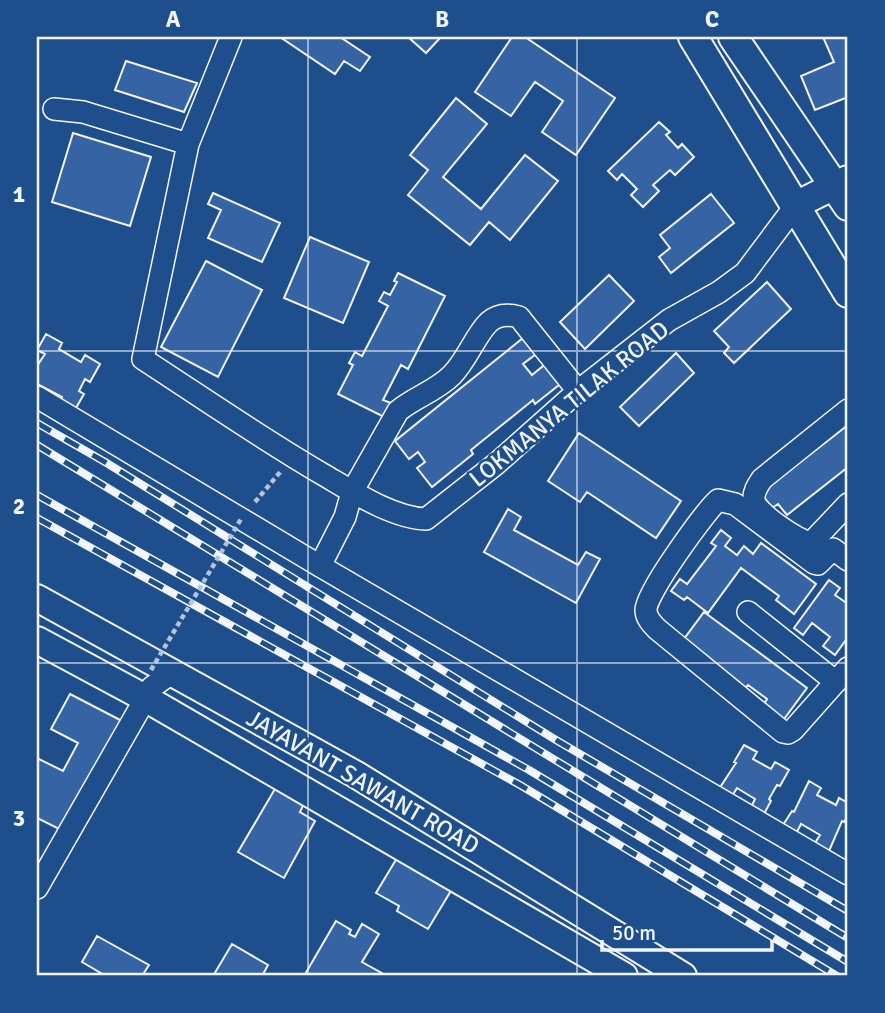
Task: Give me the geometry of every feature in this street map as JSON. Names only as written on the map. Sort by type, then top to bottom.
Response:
[{"type":"main road","points":[[734,38],[844,190]]},
{"type":"main road","points":[[699,45],[848,293]]},
{"type":"street","points":[[231,37],[187,144],[143,359],[285,452],[352,492]]},
{"type":"street","points":[[699,45],[734,38]]},
{"type":"street","points":[[54,109],[83,112],[187,144]]},
{"type":"street","points":[[796,205],[844,190]]},
{"type":"street","name":"LOKMANYA TILAK ROAD","points":[[352,492],[400,514],[414,519],[426,519],[496,464],[578,391],[669,320],[719,292],[745,273],[796,205]]},
{"type":"street","points":[[320,566],[345,517],[352,492],[398,411],[409,402],[425,396],[452,375],[488,322],[500,315],[519,317],[578,391]]},
{"type":"street","points":[[37,397],[320,566],[848,874]]},
{"type":"street","points":[[848,410],[762,479],[754,500],[759,510],[801,541],[811,543],[848,504]]},
{"type":"street","points":[[748,612],[842,675],[788,733],[783,732],[657,629],[650,622],[646,610],[650,596],[718,500],[735,504],[814,563],[818,564],[833,549],[848,560]]},
{"type":"street","name":"JAYAVANT SAWANT ROAD","points":[[37,598],[162,671],[355,774],[683,976]]},
{"type":"street","points":[[37,640],[145,698]]},
{"type":"street","points":[[37,888],[162,671]]},
{"type":"street","name":"JAYAVANT SAWANT ROAD","points":[[145,698],[620,975]]},
{"type":"street","points":[[620,975],[633,945]]},
{"type":"path","points":[[162,671],[241,519],[281,471],[292,479]]},
{"type":"building","points":[[280,37],[340,37],[370,57],[360,71],[344,61],[335,74]]},
{"type":"building","points":[[408,37],[441,37],[426,53]]},
{"type":"building","points":[[512,37],[525,37],[615,98],[576,155],[542,132],[563,101],[535,82],[511,116],[475,92]]},
{"type":"building","points":[[823,37],[848,37],[848,97],[815,110],[801,76],[834,62]]},
{"type":"building","points":[[126,61],[197,83],[184,112],[115,90]]},
{"type":"building","points":[[456,98],[487,124],[443,177],[481,209],[525,155],[558,181],[510,240],[489,222],[470,245],[408,195],[428,170],[410,155]]},
{"type":"building","points":[[659,122],[670,132],[666,135],[678,148],[682,144],[694,157],[675,175],[670,170],[653,185],[659,191],[643,207],[631,195],[637,189],[622,174],[617,180],[608,171]]},
{"type":"building","points":[[73,133],[151,157],[130,226],[52,202]]},
{"type":"building","points":[[213,193],[280,223],[262,262],[208,238],[221,210],[208,204]]},
{"type":"building","points":[[711,194],[734,223],[671,273],[659,257],[670,248],[660,235]]},
{"type":"building","points":[[310,237],[369,262],[343,323],[284,298]]},
{"type":"building","points":[[206,261],[262,290],[218,377],[161,347]]},
{"type":"building","points":[[398,273],[445,296],[408,369],[401,365],[383,400],[391,403],[384,417],[338,394],[353,365],[349,363],[355,352],[362,356],[388,306],[379,301],[384,292],[390,295],[397,282],[394,281]]},
{"type":"building","points":[[609,275],[634,301],[585,349],[560,322]]},
{"type":"building","points":[[767,282],[791,309],[734,363],[724,353],[729,347],[714,331]]},
{"type":"building","points":[[46,334],[62,343],[59,349],[81,362],[85,355],[100,364],[90,382],[85,379],[79,391],[84,394],[73,413],[58,404],[62,397],[39,385],[37,390],[37,366],[45,354],[37,350]]},
{"type":"building","points":[[523,338],[536,354],[523,364],[532,375],[548,362],[564,381],[535,404],[533,400],[471,450],[473,454],[432,487],[417,468],[425,462],[418,452],[409,459],[395,441]]},
{"type":"building","points":[[676,353],[694,373],[639,426],[620,407]]},
{"type":"building","points":[[848,425],[848,467],[787,515],[778,504],[772,508],[760,493]]},
{"type":"building","points":[[579,433],[681,501],[656,538],[587,492],[580,502],[548,481]]},
{"type":"building","points":[[508,509],[521,517],[514,530],[578,565],[586,552],[600,559],[576,603],[484,552]]},
{"type":"building","points":[[721,530],[731,538],[725,546],[737,555],[744,546],[753,554],[761,543],[816,584],[794,614],[776,600],[779,596],[741,568],[708,613],[687,597],[684,600],[671,591],[680,579],[687,584],[716,546],[711,543]]},
{"type":"building","points":[[829,580],[840,588],[835,595],[848,604],[848,637],[835,655],[823,646],[830,637],[812,623],[803,635],[794,628]]},
{"type":"building","points":[[704,612],[807,688],[784,719],[764,704],[767,699],[748,685],[744,689],[681,643]]},
{"type":"building","points":[[70,694],[124,722],[67,833],[37,818],[37,758],[63,771],[78,743],[51,729]]},
{"type":"building","points":[[744,745],[757,752],[753,759],[771,769],[775,762],[789,770],[769,799],[771,801],[764,814],[751,807],[755,799],[737,788],[732,796],[719,789]]},
{"type":"building","points":[[809,781],[821,788],[817,795],[836,805],[839,798],[848,803],[848,816],[842,821],[829,851],[815,843],[820,835],[801,824],[797,832],[783,825],[792,811],[794,812]]},
{"type":"building","points":[[279,782],[307,797],[300,812],[315,821],[284,878],[238,852]]},
{"type":"building","points":[[397,858],[452,889],[428,929],[397,911],[399,906],[376,893]]},
{"type":"building","points":[[336,921],[351,930],[349,934],[355,937],[362,924],[379,934],[362,962],[387,976],[304,976]]},
{"type":"building","points":[[97,936],[149,965],[142,976],[106,976],[82,962]]},
{"type":"building","points":[[232,944],[268,965],[262,976],[213,976]]},
{"type":"railway","points":[[37,423],[105,462],[556,740],[848,911]]},
{"type":"railway","points":[[37,445],[848,938]]},
{"type":"railway","points":[[37,495],[529,770],[848,962]]},
{"type":"railway","points":[[37,518],[520,785],[837,976]]}]
